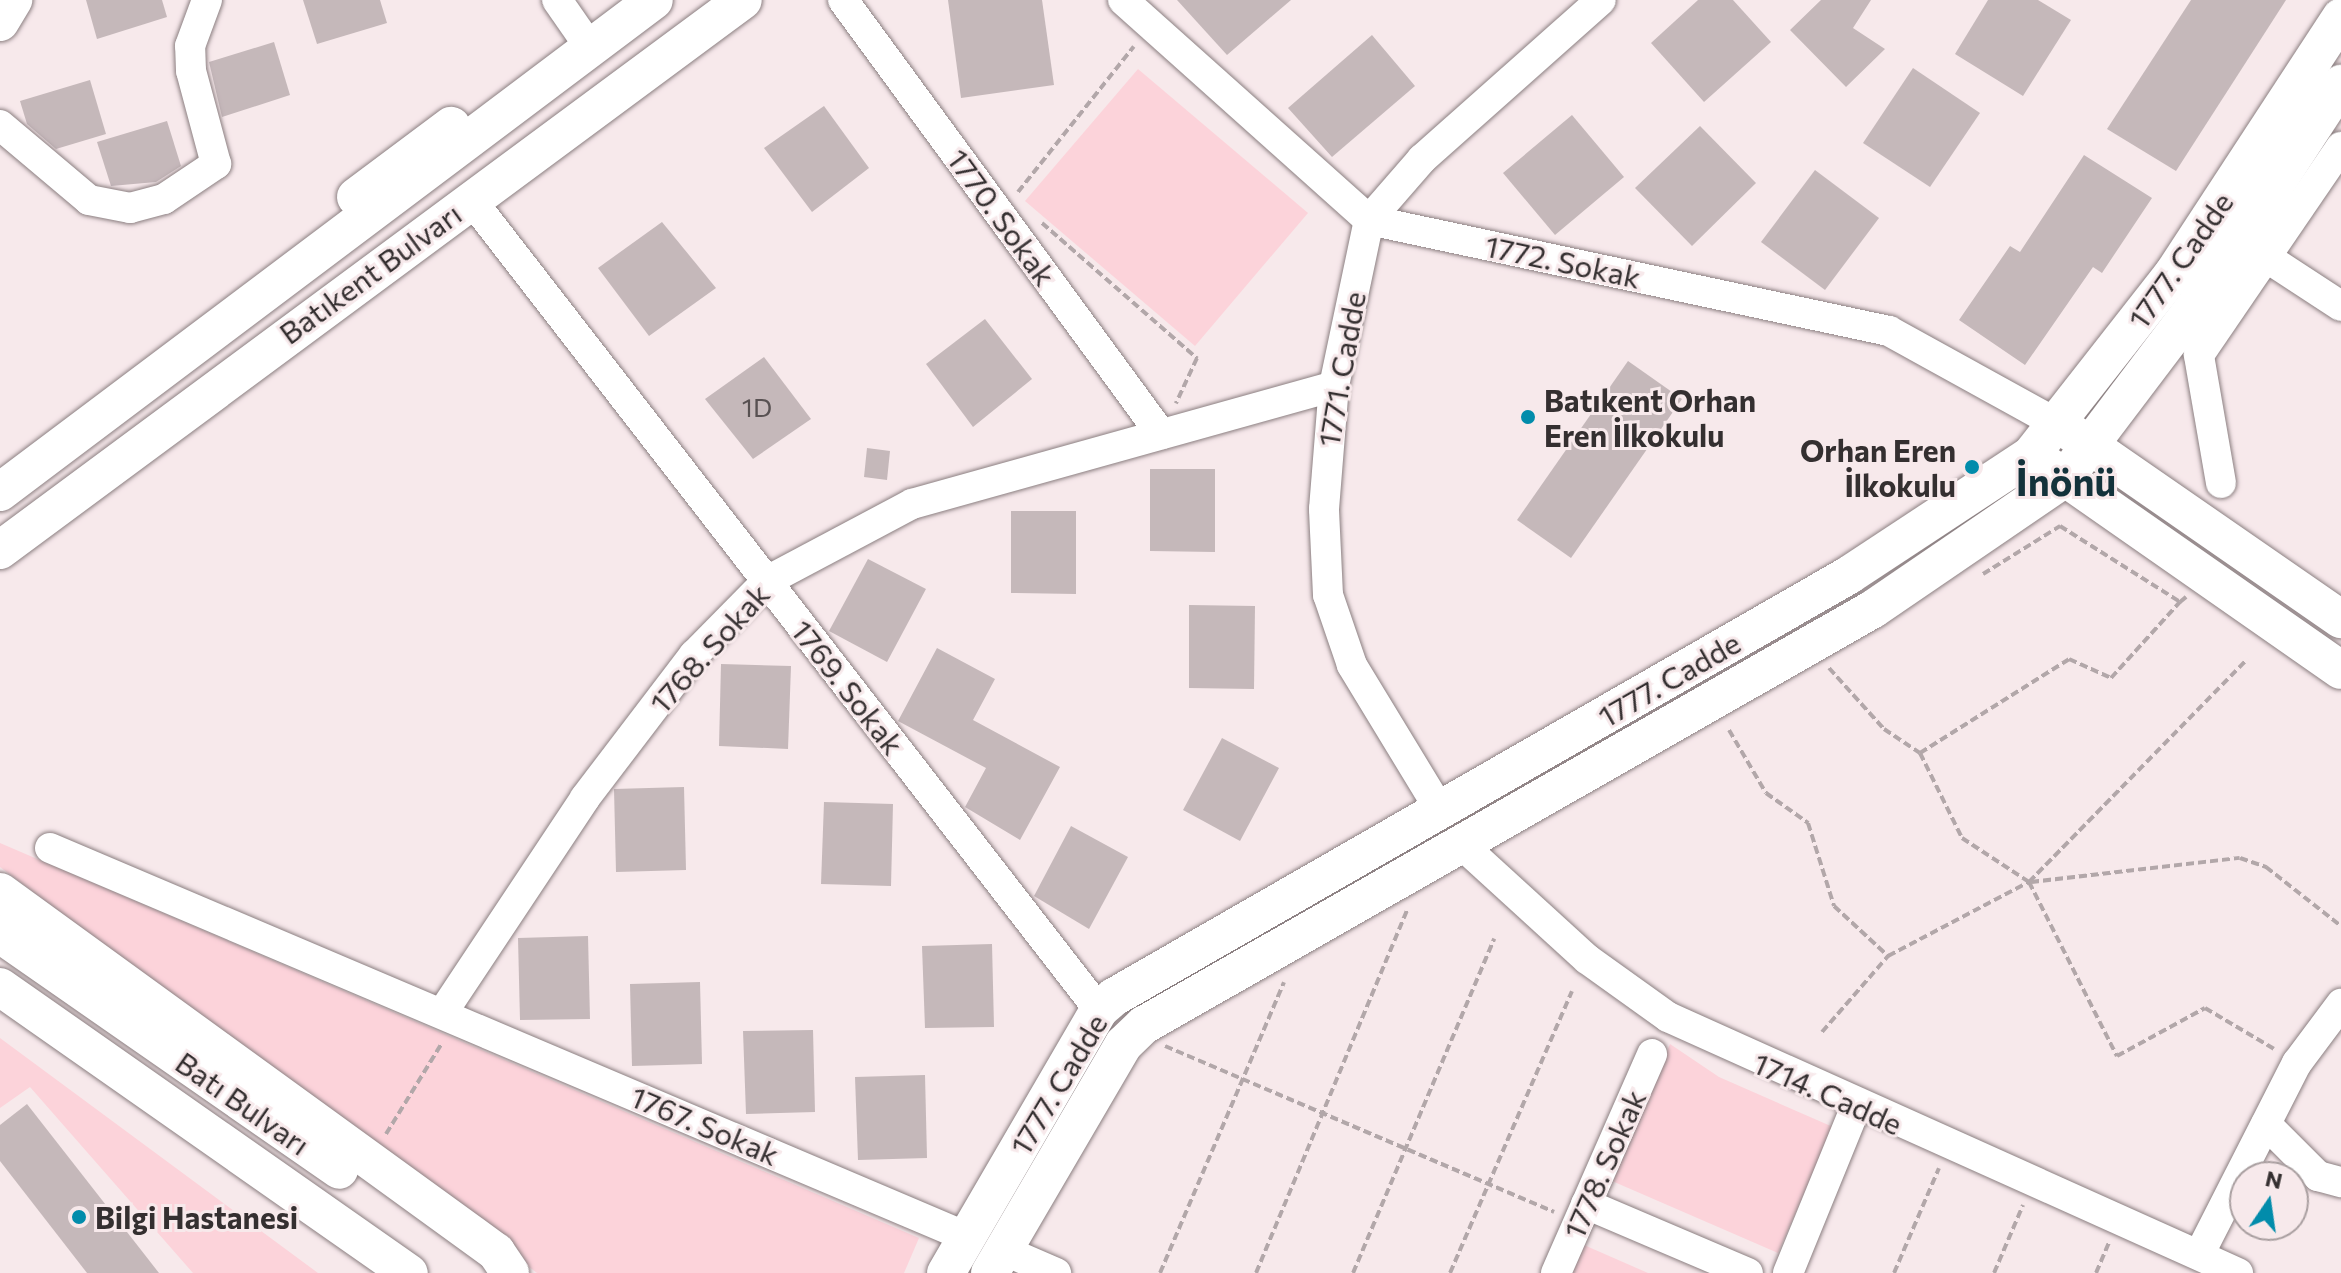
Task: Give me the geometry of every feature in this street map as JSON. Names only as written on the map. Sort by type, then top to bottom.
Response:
[{"type":"main road","points":[[0,22],[13,0]]},
{"type":"main road","name":"Batıkent Bulvarı","points":[[0,492],[654,0]]},
{"type":"main road","name":"Batıkent Bulvarı","points":[[0,550],[743,0]]},
{"type":"main road","name":"1777. Cadde","points":[[946,1273],[1099,1010],[1873,561],[2031,455],[2059,425],[2173,274],[2341,17]]},
{"type":"main road","points":[[0,461],[473,110],[543,83]]},
{"type":"main road","name":"1777. Cadde","points":[[997,1262],[1134,1033],[1461,844],[1827,657],[2065,478],[2093,448],[2253,249],[2341,84]]},
{"type":"main road","points":[[0,570],[480,211],[511,184],[512,169]]},
{"type":"main road","points":[[2059,425],[2341,619]]},
{"type":"main road","points":[[2031,455],[2341,670]]},
{"type":"main road","points":[[1440,810],[1461,844]]},
{"type":"main road","points":[[0,892],[496,1252],[510,1273]]},
{"type":"main road","name":"Batı Bulvarı","points":[[0,934],[485,1273]]},
{"type":"main road","name":"Batı Bulvarı","points":[[0,987],[366,1258],[409,1273]]},
{"type":"main road","points":[[0,1013],[366,1258]]},
{"type":"street","points":[[0,125],[89,200],[130,208],[164,199],[216,164],[191,71],[190,46],[207,0]]},
{"type":"street","points":[[557,0],[589,46]]},
{"type":"street","name":"1770. Sokak","points":[[843,0],[1161,434]]},
{"type":"street","name":"1772. Sokak","points":[[1123,0],[1369,220],[1889,331],[2059,425]]},
{"type":"street","name":"1771. Cadde","points":[[1440,810],[1352,665],[1328,595],[1324,509],[1334,386],[1369,220],[1422,159],[1601,0]]},
{"type":"street","points":[[2221,483],[2199,355],[2253,249],[2341,147]]},
{"type":"street","name":"1769. Sokak","points":[[480,211],[1099,1010]]},
{"type":"street","points":[[2253,249],[2341,306]]},
{"type":"street","name":"1768. Sokak","points":[[450,1015],[585,798],[694,655],[767,581],[912,504],[1334,386]]},
{"type":"street","name":"1714. Cadde","points":[[1461,844],[1587,959],[1647,1003],[1856,1106],[2238,1273]]},
{"type":"street","name":"1767. Sokak","points":[[50,848],[450,1015],[967,1237]]},
{"type":"street","points":[[2199,1255],[2297,1063],[2341,1004]]},
{"type":"street","name":"1778. Sokak","points":[[1556,1273],[1652,1054]]},
{"type":"street","points":[[1788,1273],[1856,1106]]},
{"type":"street","points":[[2266,1124],[2318,1176],[2341,1182]]},
{"type":"street","points":[[1582,1213],[1748,1273]]},
{"type":"street","points":[[997,1262],[1056,1273]]},
{"type":"path","points":[[1000,214],[1151,25]]},
{"type":"path","points":[[1036,218],[1197,358],[1161,434]]},
{"type":"path","points":[[1979,576],[2060,526],[2180,602]]},
{"type":"path","points":[[1920,753],[2069,659],[2111,678],[2180,602],[2209,578]]},
{"type":"path","points":[[1827,657],[1884,729],[1920,753],[1962,838],[2029,882],[2117,1056],[2205,1008],[2297,1063]]},
{"type":"path","points":[[1822,1032],[1888,956],[2029,882],[2247,659]]},
{"type":"path","points":[[1729,730],[1766,793],[1808,823],[1834,906],[1888,956]]},
{"type":"path","points":[[2029,882],[2240,858],[2266,867],[2341,926]]},
{"type":"path","points":[[1256,1273],[1408,907]]},
{"type":"path","points":[[1353,1273],[1494,939]]},
{"type":"path","points":[[1160,1273],[1286,976]]},
{"type":"path","points":[[1450,1273],[1572,991]]},
{"type":"path","points":[[370,1160],[450,1015]]},
{"type":"path","points":[[1134,1033],[1489,1184],[1582,1213]]},
{"type":"path","points":[[1894,1273],[1948,1146]]},
{"type":"path","points":[[1994,1273],[2033,1183]]},
{"type":"path","points":[[2096,1273],[2119,1221]]},
{"type":"shaded area","points":[[1138,69],[1308,213],[1195,346],[1025,201]]},
{"type":"shaded area","points":[[0,843],[919,1238],[904,1273],[537,1273],[0,867]]},
{"type":"shaded area","points":[[0,1038],[318,1273],[193,1273],[30,1087],[0,1108]]},
{"type":"shaded area","points":[[1670,1044],[1719,1077],[1833,1127],[1778,1253],[1612,1181]]},
{"type":"shaded area","points":[[1584,1245],[1648,1273],[1571,1273]]},
{"type":"building","points":[[86,0],[162,0],[167,17],[97,39]]},
{"type":"building","points":[[303,0],[380,0],[387,23],[317,44]]},
{"type":"building","points":[[948,0],[1042,0],[1054,85],[961,98]]},
{"type":"building","points":[[1177,0],[1291,0],[1227,55]]},
{"type":"building","points":[[1698,0],[1733,0],[1771,42],[1704,102],[1651,43]]},
{"type":"building","points":[[1821,0],[1871,0],[1853,28],[1885,49],[1846,87],[1790,30]]},
{"type":"building","points":[[1988,0],[2038,0],[2071,20],[2023,96],[1955,54]]},
{"type":"building","points":[[2191,0],[2286,0],[2176,171],[2107,129]]},
{"type":"building","points":[[1372,35],[1415,86],[1332,157],[1288,108]]},
{"type":"building","points":[[274,42],[290,95],[222,117],[209,62]]},
{"type":"building","points":[[1913,68],[1980,113],[1930,187],[1863,143]]},
{"type":"building","points":[[90,80],[106,134],[56,149],[27,124],[20,101]]},
{"type":"building","points":[[824,106],[869,168],[812,212],[764,148]]},
{"type":"building","points":[[1572,115],[1624,177],[1555,235],[1503,173]]},
{"type":"building","points":[[167,121],[181,166],[156,182],[111,186],[97,142]]},
{"type":"building","points":[[1700,126],[1756,183],[1692,246],[1635,188]]},
{"type":"building","points":[[2084,155],[2152,198],[2102,273],[2093,267],[2025,365],[1959,320],[2010,246],[2020,252]]},
{"type":"building","points":[[1815,170],[1879,218],[1825,290],[1761,242]]},
{"type":"building","points":[[662,222],[716,288],[649,336],[598,268]]},
{"type":"building","points":[[985,319],[1032,379],[973,427],[926,364]]},
{"type":"building","points":[[764,357],[811,419],[753,459],[705,399]]},
{"type":"building","points":[[1628,361],[1682,399],[1571,558],[1517,520]]},
{"type":"building","points":[[867,448],[890,451],[887,480],[864,477]]},
{"type":"building","points":[[1150,469],[1215,469],[1215,552],[1150,551]]},
{"type":"building","points":[[1011,511],[1076,511],[1076,594],[1011,593]]},
{"type":"building","points":[[868,559],[926,589],[887,662],[829,631]]},
{"type":"building","points":[[1189,605],[1255,606],[1254,689],[1189,688]]},
{"type":"building","points":[[937,648],[995,679],[973,720],[1060,767],[1020,840],[965,807],[986,768],[898,721]]},
{"type":"building","points":[[721,664],[791,666],[788,749],[719,746]]},
{"type":"building","points":[[1222,738],[1279,768],[1240,841],[1183,810]]},
{"type":"building","points":[[684,787],[686,870],[616,872],[614,789]]},
{"type":"building","points":[[824,802],[893,804],[891,886],[821,884]]},
{"type":"building","points":[[1071,826],[1128,857],[1089,929],[1034,896]]},
{"type":"building","points":[[588,936],[590,1019],[520,1020],[518,938]]},
{"type":"building","points":[[992,944],[994,1027],[925,1028],[922,946]]},
{"type":"building","points":[[700,982],[702,1064],[632,1066],[630,984]]},
{"type":"building","points":[[813,1030],[815,1112],[746,1114],[743,1031]]},
{"type":"building","points":[[925,1075],[927,1158],[858,1160],[855,1077]]},
{"type":"building","name":"Bilgi Hastanesi","points":[[27,1104],[159,1273],[87,1273],[0,1161],[0,1125]]},
{"type":"place","name":"Batıkent Orhan Eren İlkokulu","points":[[1528,417]]},
{"type":"place","name":"Orhan Eren İlkokulu","points":[[1972,467]]},
{"type":"place","name":"Bilgi Hastanesi","points":[[79,1217]]},
{"type":"district","name":"İnönü","points":[[2066,481]]}]
